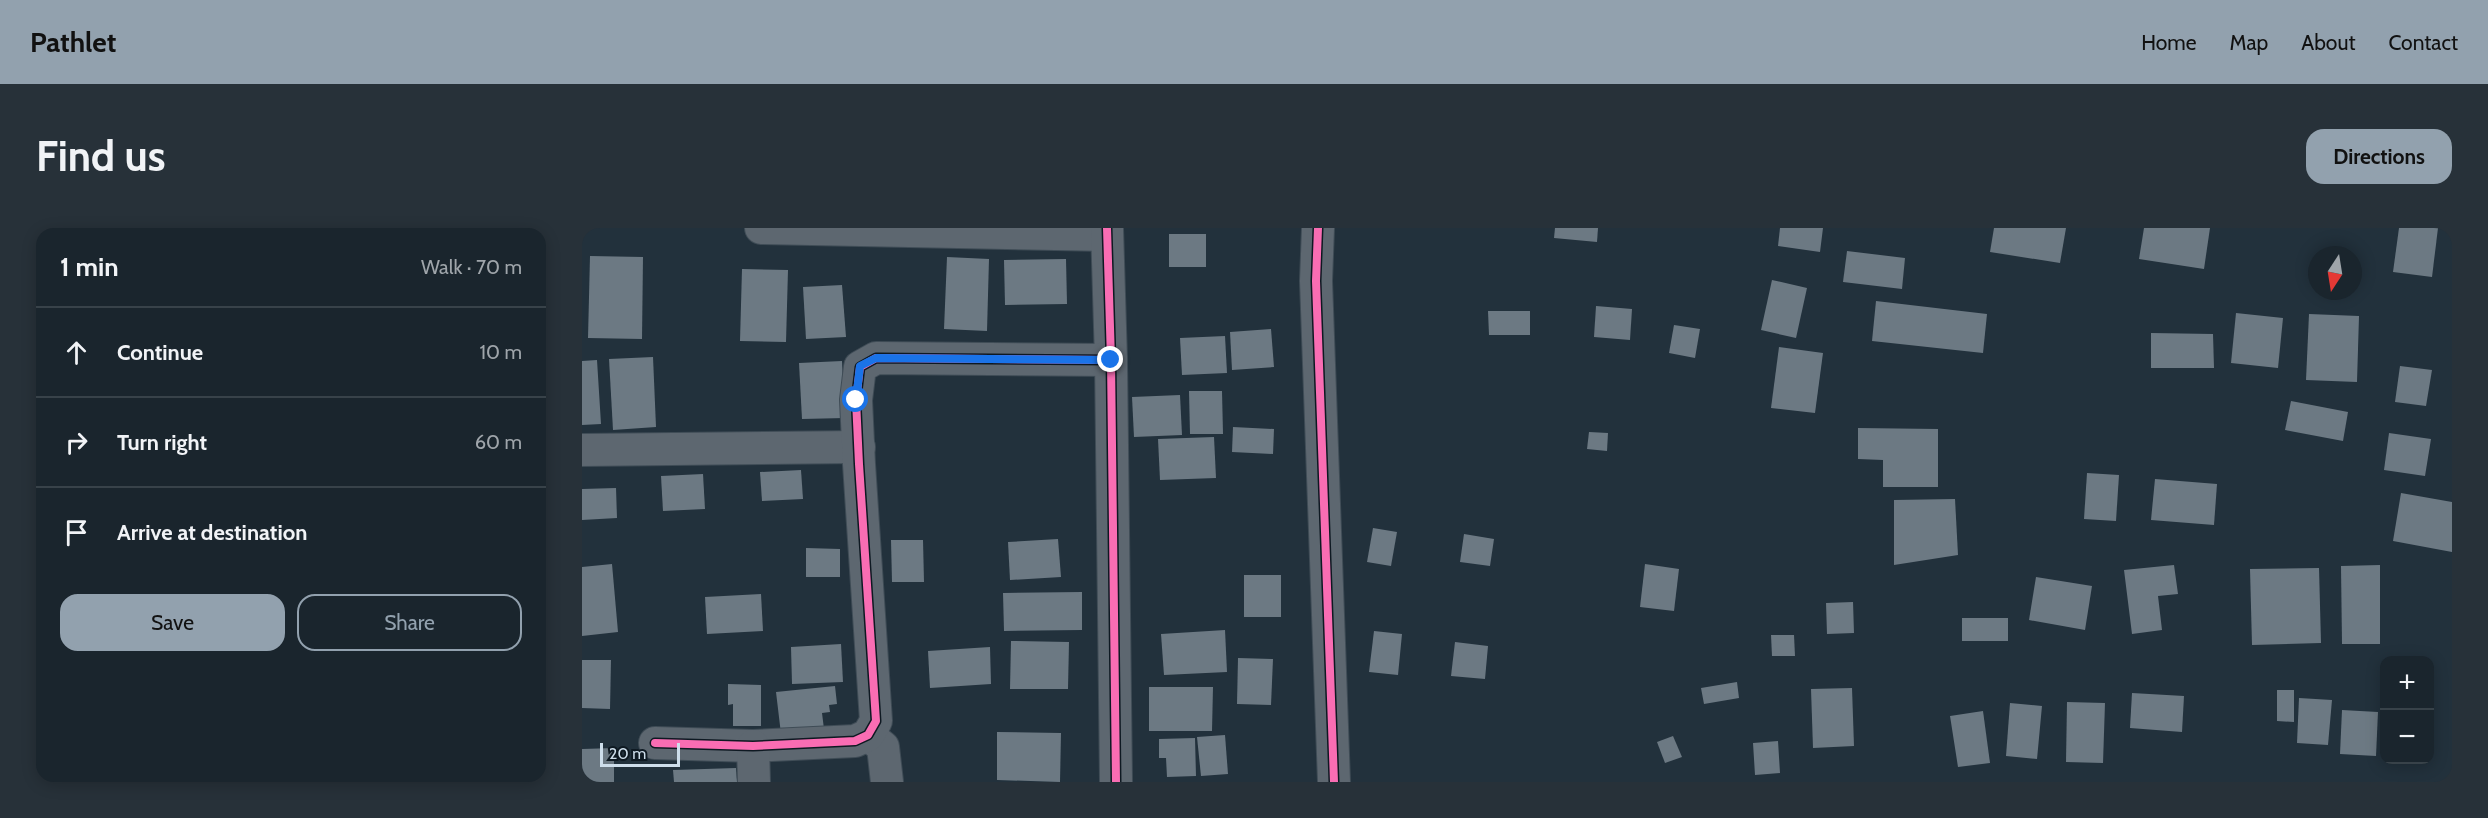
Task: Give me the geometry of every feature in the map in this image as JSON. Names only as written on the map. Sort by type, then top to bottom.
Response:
[{"type":"street","points":[[761,228],[1107,231],[1111,360],[1116,782]]},
{"type":"street","points":[[1318,228],[1316,281],[1334,782]]},
{"type":"street","points":[[655,743],[753,746],[855,741],[868,735],[876,721],[856,400],[860,366],[876,358],[1111,360]]},
{"type":"street","points":[[582,450],[859,447]]},
{"type":"street","points":[[868,735],[883,747],[888,782]]},
{"type":"street","points":[[753,746],[754,782]]},
{"type":"building","points":[[1555,228],[1598,228],[1597,242],[1554,238]]},
{"type":"building","points":[[1780,228],[1823,228],[1820,252],[1778,246]]},
{"type":"building","points":[[1994,228],[2066,228],[2060,263],[1990,252]]},
{"type":"building","points":[[2144,228],[2210,228],[2204,269],[2139,259]]},
{"type":"building","points":[[2399,228],[2438,228],[2432,277],[2393,272]]},
{"type":"building","points":[[1169,234],[1206,234],[1206,267],[1169,267]]},
{"type":"building","points":[[1847,251],[1905,258],[1902,289],[1843,282]]},
{"type":"building","points":[[590,256],[643,257],[642,339],[588,338]]},
{"type":"building","points":[[947,257],[989,259],[987,331],[944,329]]},
{"type":"building","points":[[1066,259],[1067,304],[1005,305],[1004,260]]},
{"type":"building","points":[[742,269],[788,270],[786,342],[740,341]]},
{"type":"building","points":[[1772,280],[1807,288],[1796,338],[1761,330]]},
{"type":"building","points":[[842,285],[846,337],[806,339],[803,287]]},
{"type":"building","points":[[1876,301],[1987,314],[1983,353],[1872,341]]},
{"type":"building","points":[[1596,306],[1632,309],[1630,340],[1594,337]]},
{"type":"building","points":[[1488,311],[1530,311],[1530,335],[1489,335]]},
{"type":"building","points":[[2236,313],[2283,318],[2278,368],[2231,363]]},
{"type":"building","points":[[2309,314],[2359,316],[2357,382],[2306,380]]},
{"type":"building","points":[[1674,325],[1700,329],[1695,358],[1669,353]]},
{"type":"building","points":[[1271,329],[1274,367],[1232,370],[1230,332]]},
{"type":"building","points":[[2151,333],[2213,334],[2214,368],[2151,368]]},
{"type":"building","points":[[1225,336],[1227,373],[1182,375],[1180,338]]},
{"type":"building","points":[[1779,347],[1823,353],[1815,413],[1771,408]]},
{"type":"building","points":[[653,357],[656,427],[613,430],[609,359]]},
{"type":"building","points":[[597,360],[601,424],[582,425],[582,361]]},
{"type":"building","points":[[842,361],[845,418],[802,419],[799,363]]},
{"type":"building","points":[[2400,366],[2432,370],[2426,406],[2395,402]]},
{"type":"building","points":[[1189,391],[1222,391],[1223,434],[1190,434]]},
{"type":"building","points":[[1180,395],[1182,435],[1134,437],[1132,397]]},
{"type":"building","points":[[2291,401],[2348,412],[2343,441],[2285,430]]},
{"type":"building","points":[[1233,427],[1274,429],[1273,454],[1232,452]]},
{"type":"building","points":[[1858,428],[1938,429],[1938,487],[1883,487],[1883,460],[1858,459]]},
{"type":"building","points":[[1589,432],[1608,433],[1607,451],[1587,449]]},
{"type":"building","points":[[2389,433],[2431,439],[2425,476],[2384,470]]},
{"type":"building","points":[[1214,437],[1216,478],[1160,480],[1158,439]]},
{"type":"building","points":[[801,470],[803,499],[762,501],[760,472]]},
{"type":"building","points":[[2087,473],[2119,475],[2116,521],[2084,519]]},
{"type":"building","points":[[703,474],[705,509],[663,511],[661,476]]},
{"type":"building","points":[[2155,479],[2217,484],[2214,525],[2151,520]]},
{"type":"building","points":[[616,488],[617,518],[582,520],[582,489]]},
{"type":"building","points":[[2401,493],[2452,502],[2452,552],[2393,541]]},
{"type":"building","points":[[1955,499],[1958,555],[1894,565],[1894,500]]},
{"type":"building","points":[[1373,528],[1397,532],[1391,566],[1367,562]]},
{"type":"building","points":[[1464,534],[1494,539],[1490,566],[1460,562]]},
{"type":"building","points":[[1058,539],[1061,577],[1010,580],[1008,542]]},
{"type":"building","points":[[891,540],[923,540],[924,582],[892,582]]},
{"type":"building","points":[[806,548],[840,549],[840,577],[806,577]]},
{"type":"building","points":[[612,564],[618,632],[582,636],[582,567]]},
{"type":"building","points":[[1645,564],[1679,569],[1674,611],[1640,607]]},
{"type":"building","points":[[2174,565],[2178,594],[2158,596],[2162,630],[2132,634],[2124,570]]},
{"type":"building","points":[[2380,565],[2380,644],[2342,644],[2341,566]]},
{"type":"building","points":[[2319,568],[2321,643],[2252,645],[2250,569]]},
{"type":"building","points":[[1244,575],[1281,575],[1281,617],[1244,617]]},
{"type":"building","points":[[2036,577],[2092,586],[2085,630],[2029,620]]},
{"type":"building","points":[[1082,592],[1082,630],[1004,631],[1003,593]]},
{"type":"building","points":[[761,594],[763,631],[707,634],[705,597]]},
{"type":"building","points":[[1853,602],[1854,633],[1827,634],[1826,603]]},
{"type":"building","points":[[1962,618],[2008,618],[2008,641],[1962,641]]},
{"type":"building","points":[[1225,630],[1227,672],[1164,675],[1161,634]]},
{"type":"building","points":[[1374,631],[1402,634],[1398,675],[1369,672]]},
{"type":"building","points":[[1771,635],[1794,635],[1795,656],[1772,656]]},
{"type":"building","points":[[1011,641],[1069,642],[1068,689],[1010,689]]},
{"type":"building","points":[[1455,642],[1488,646],[1485,679],[1451,676]]},
{"type":"building","points":[[841,644],[843,682],[792,684],[791,647]]},
{"type":"building","points":[[990,647],[991,684],[930,688],[928,651]]},
{"type":"building","points":[[1238,658],[1273,659],[1271,705],[1237,704]]},
{"type":"building","points":[[582,660],[611,660],[610,709],[582,708]]},
{"type":"building","points":[[1737,682],[1739,698],[1704,704],[1701,688]]},
{"type":"building","points":[[728,684],[761,685],[761,726],[733,726],[733,704],[728,705]]},
{"type":"building","points":[[835,686],[837,704],[829,705],[830,712],[822,713],[824,729],[781,734],[776,692]]},
{"type":"building","points":[[1149,687],[1213,687],[1212,731],[1149,731]]},
{"type":"building","points":[[1852,688],[1854,746],[1813,748],[1811,689]]},
{"type":"building","points":[[2277,690],[2294,690],[2294,722],[2277,721]]},
{"type":"building","points":[[2132,693],[2184,696],[2182,732],[2130,728]]},
{"type":"building","points":[[2299,698],[2332,700],[2328,745],[2297,743]]},
{"type":"building","points":[[2067,702],[2105,703],[2103,763],[2066,762]]},
{"type":"building","points":[[2010,703],[2042,706],[2037,759],[2006,756]]},
{"type":"building","points":[[2342,710],[2378,712],[2376,756],[2340,754]]},
{"type":"building","points":[[1983,711],[1990,763],[1958,767],[1950,716]]},
{"type":"building","points":[[997,732],[1061,733],[1060,782],[997,780]]},
{"type":"building","points":[[1225,735],[1228,774],[1201,776],[1197,737]]},
{"type":"building","points":[[1673,736],[1682,757],[1665,763],[1657,742]]},
{"type":"building","points":[[1195,738],[1196,776],[1167,777],[1166,758],[1159,758],[1159,739]]},
{"type":"building","points":[[1778,741],[1780,773],[1755,775],[1753,743]]},
{"type":"building","points":[[614,748],[614,782],[582,782],[582,749]]},
{"type":"building","points":[[736,768],[737,782],[674,782],[673,770]]},
{"type":"cycle path","points":[[1107,228],[1111,360],[1116,782]]},
{"type":"cycle path","points":[[1318,228],[1316,281],[1334,782]]},
{"type":"cycle path","points":[[655,743],[753,746],[855,741],[868,735],[876,721],[856,400],[860,367],[876,358],[1111,360]]},
{"type":"route","points":[[856,400],[860,366],[876,358],[1111,360]]}]
